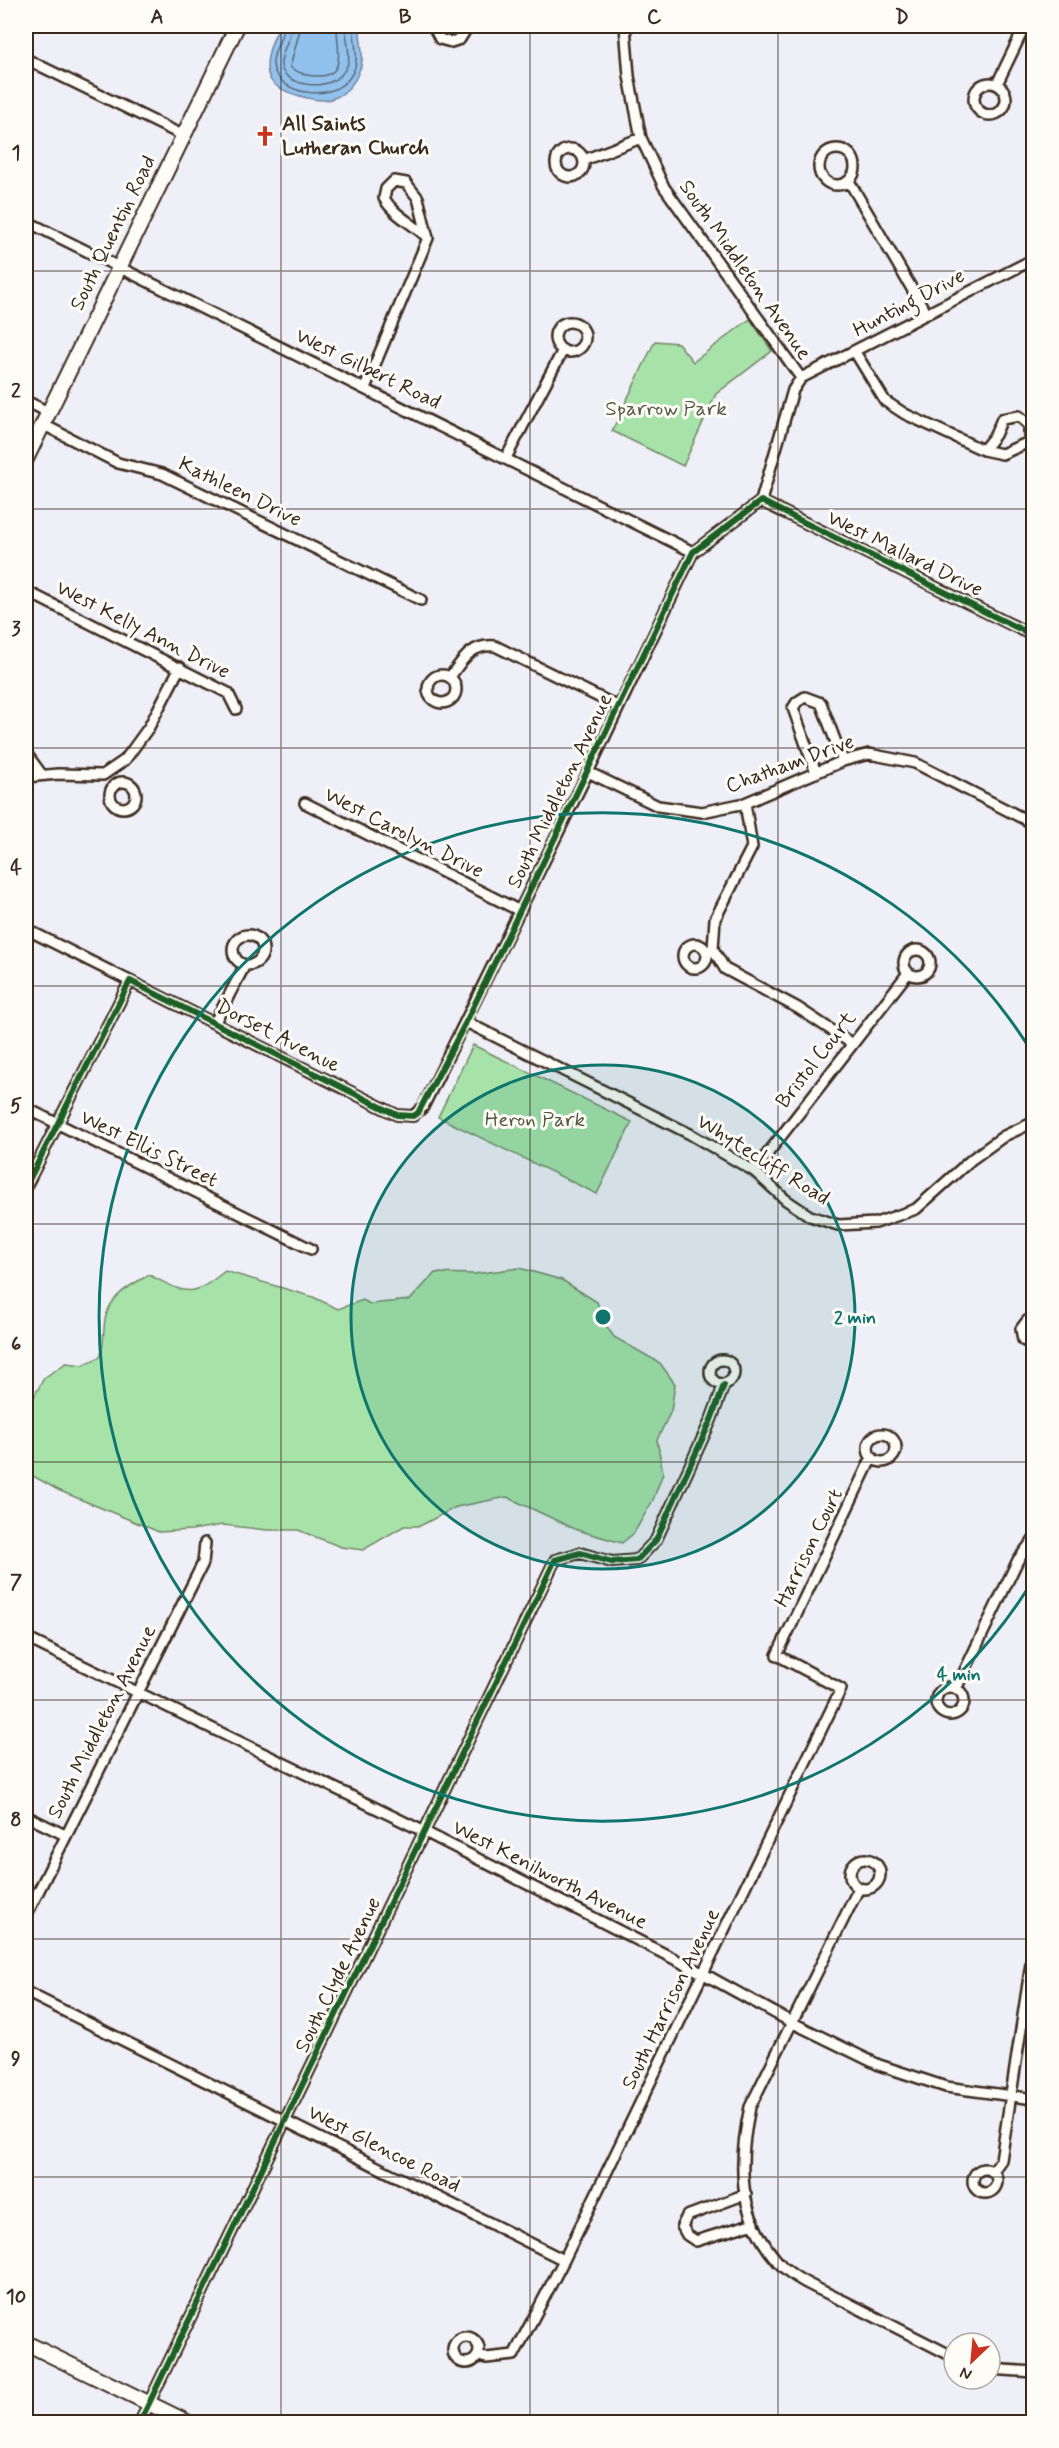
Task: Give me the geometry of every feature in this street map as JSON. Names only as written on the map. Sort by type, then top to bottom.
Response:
[{"type":"main road","name":"South Quentin Road","points":[[26,459],[237,26]]},
{"type":"main road","points":[[26,2343],[187,2422]]},
{"type":"street","points":[[433,26],[440,39],[451,42],[460,39],[468,26]]},
{"type":"street","name":"South Middleton Avenue","points":[[413,1116],[423,1107],[466,1022],[693,552],[761,501],[793,390],[801,378],[664,186],[641,138],[629,76],[625,26]]},
{"type":"street","points":[[996,84],[1025,26]]},
{"type":"street","points":[[26,59],[184,136]]},
{"type":"street","points":[[584,160],[641,138]]},
{"type":"street","points":[[838,149],[851,155],[855,168],[849,181],[836,186],[823,179],[818,166],[825,153],[838,149]]},
{"type":"street","points":[[365,388],[428,238],[418,198],[406,183],[394,181],[386,189],[384,198],[390,209],[412,222],[428,238]]},
{"type":"street","points":[[849,181],[926,313]]},
{"type":"street","name":"West Gilbert Road","points":[[26,222],[693,552]]},
{"type":"street","name":"Hunting Drive","points":[[801,378],[1034,259]]},
{"type":"street","points":[[506,458],[563,350]]},
{"type":"street","points":[[855,352],[885,401],[905,414],[983,450],[1002,454],[1029,442],[1029,425],[1019,416],[1002,419],[995,435],[983,450]]},
{"type":"street","name":"Kathleen Drive","points":[[26,401],[45,418],[118,463],[162,474],[420,600]]},
{"type":"street","name":"West Mallard Drive","points":[[761,501],[1034,636]]},
{"type":"street","name":"West Kelly Ann Drive","points":[[26,591],[228,693],[236,709]]},
{"type":"street","points":[[450,677],[470,650],[483,645],[495,646],[619,707]]},
{"type":"street","points":[[26,777],[103,775],[125,760],[149,727],[180,667]]},
{"type":"street","points":[[816,772],[793,708],[805,697],[821,703],[843,761]]},
{"type":"street","points":[[26,753],[42,775]]},
{"type":"street","name":"Chatham Drive","points":[[588,772],[658,806],[702,812],[745,803],[843,761],[869,754],[915,763],[1034,824]]},
{"type":"street","points":[[111,769],[118,783]]},
{"type":"street","name":"West Carolyn Drive","points":[[304,803],[520,912]]},
{"type":"street","points":[[745,803],[752,847],[715,919],[710,950],[725,969],[798,1008],[851,1043]]},
{"type":"street","name":"Dorset Avenue","points":[[26,929],[397,1115],[413,1116]]},
{"type":"street","points":[[215,1022],[245,965]]},
{"type":"street","name":"Bristol Court","points":[[754,1171],[851,1043],[908,973]]},
{"type":"street","points":[[26,1186],[55,1123],[130,981]]},
{"type":"street","name":"Whytecliff Road","points":[[466,1022],[690,1134],[754,1171],[786,1200],[810,1216],[838,1225],[876,1223],[916,1209],[972,1159],[1004,1136],[1034,1122]]},
{"type":"street","name":"West Ellis Street","points":[[26,1108],[311,1249]]},
{"type":"street","points":[[1034,1318],[1027,1321],[1021,1329],[1023,1340],[1034,1346]]},
{"type":"street","name":"South Clyde Avenue","points":[[140,2422],[555,1560],[580,1553],[612,1562],[637,1560],[656,1540],[711,1420],[724,1385]]},
{"type":"street","name":"Harrison Court","points":[[777,1654],[872,1457]]},
{"type":"street","points":[[956,1689],[1018,1560],[1034,1539]]},
{"type":"street","name":"South Middleton Avenue","points":[[26,1916],[203,1563],[206,1543]]},
{"type":"street","name":"West Kenilworth Avenue","points":[[26,1638],[425,1832],[704,1974],[793,2023],[879,2065],[946,2086],[1034,2099]]},
{"type":"street","name":"South Harrison Avenue","points":[[478,2356],[486,2358],[514,2355],[564,2260],[841,1689],[777,1654]]},
{"type":"street","points":[[26,1816],[65,1835]]},
{"type":"street","points":[[859,1888],[750,2107],[742,2146],[742,2177],[754,2223],[779,2263],[811,2285],[942,2351]]},
{"type":"street","points":[[993,2171],[1001,2160],[1034,1944]]},
{"type":"street","name":"West Glencoe Road","points":[[26,1992],[564,2260]]},
{"type":"street","points":[[746,2194],[687,2216],[682,2226],[687,2235],[696,2241],[754,2223]]},
{"type":"street","points":[[1002,2370],[1034,2372]]},
{"type":"green space","name":"Sparrow Park","points":[[750,319],[772,351],[716,394],[683,466],[612,431],[655,341],[678,343],[693,362]]},
{"type":"green space","name":"Heron Park","points":[[473,1045],[632,1122],[597,1194],[438,1117]]},
{"type":"green space","points":[[519,1268],[562,1280],[597,1302],[605,1324],[614,1337],[660,1363],[675,1384],[671,1411],[657,1440],[663,1473],[653,1500],[634,1533],[622,1543],[577,1530],[507,1497],[456,1507],[420,1526],[404,1526],[363,1550],[341,1547],[298,1530],[267,1530],[223,1525],[159,1532],[58,1490],[33,1476],[26,1466],[26,1412],[44,1378],[66,1363],[83,1365],[100,1357],[108,1310],[125,1289],[149,1275],[188,1291],[204,1286],[225,1271],[313,1297],[338,1309],[363,1300],[370,1304],[410,1300],[435,1273],[474,1274]]},
{"type":"water","points":[[280,26],[360,26],[362,60],[350,87],[334,98],[319,100],[290,93],[274,84],[270,79],[267,66],[271,45]]},
{"type":"cycle path","points":[[26,1186],[130,981],[397,1115],[413,1116],[418,1113],[466,1022],[693,552],[761,501],[1034,636]]},
{"type":"cycle path","points":[[140,2422],[555,1560],[580,1553],[612,1562],[637,1560],[656,1540],[711,1420],[724,1385]]},
{"type":"place","name":"All Saints Lutheran Church","points":[[265,136]]}]
